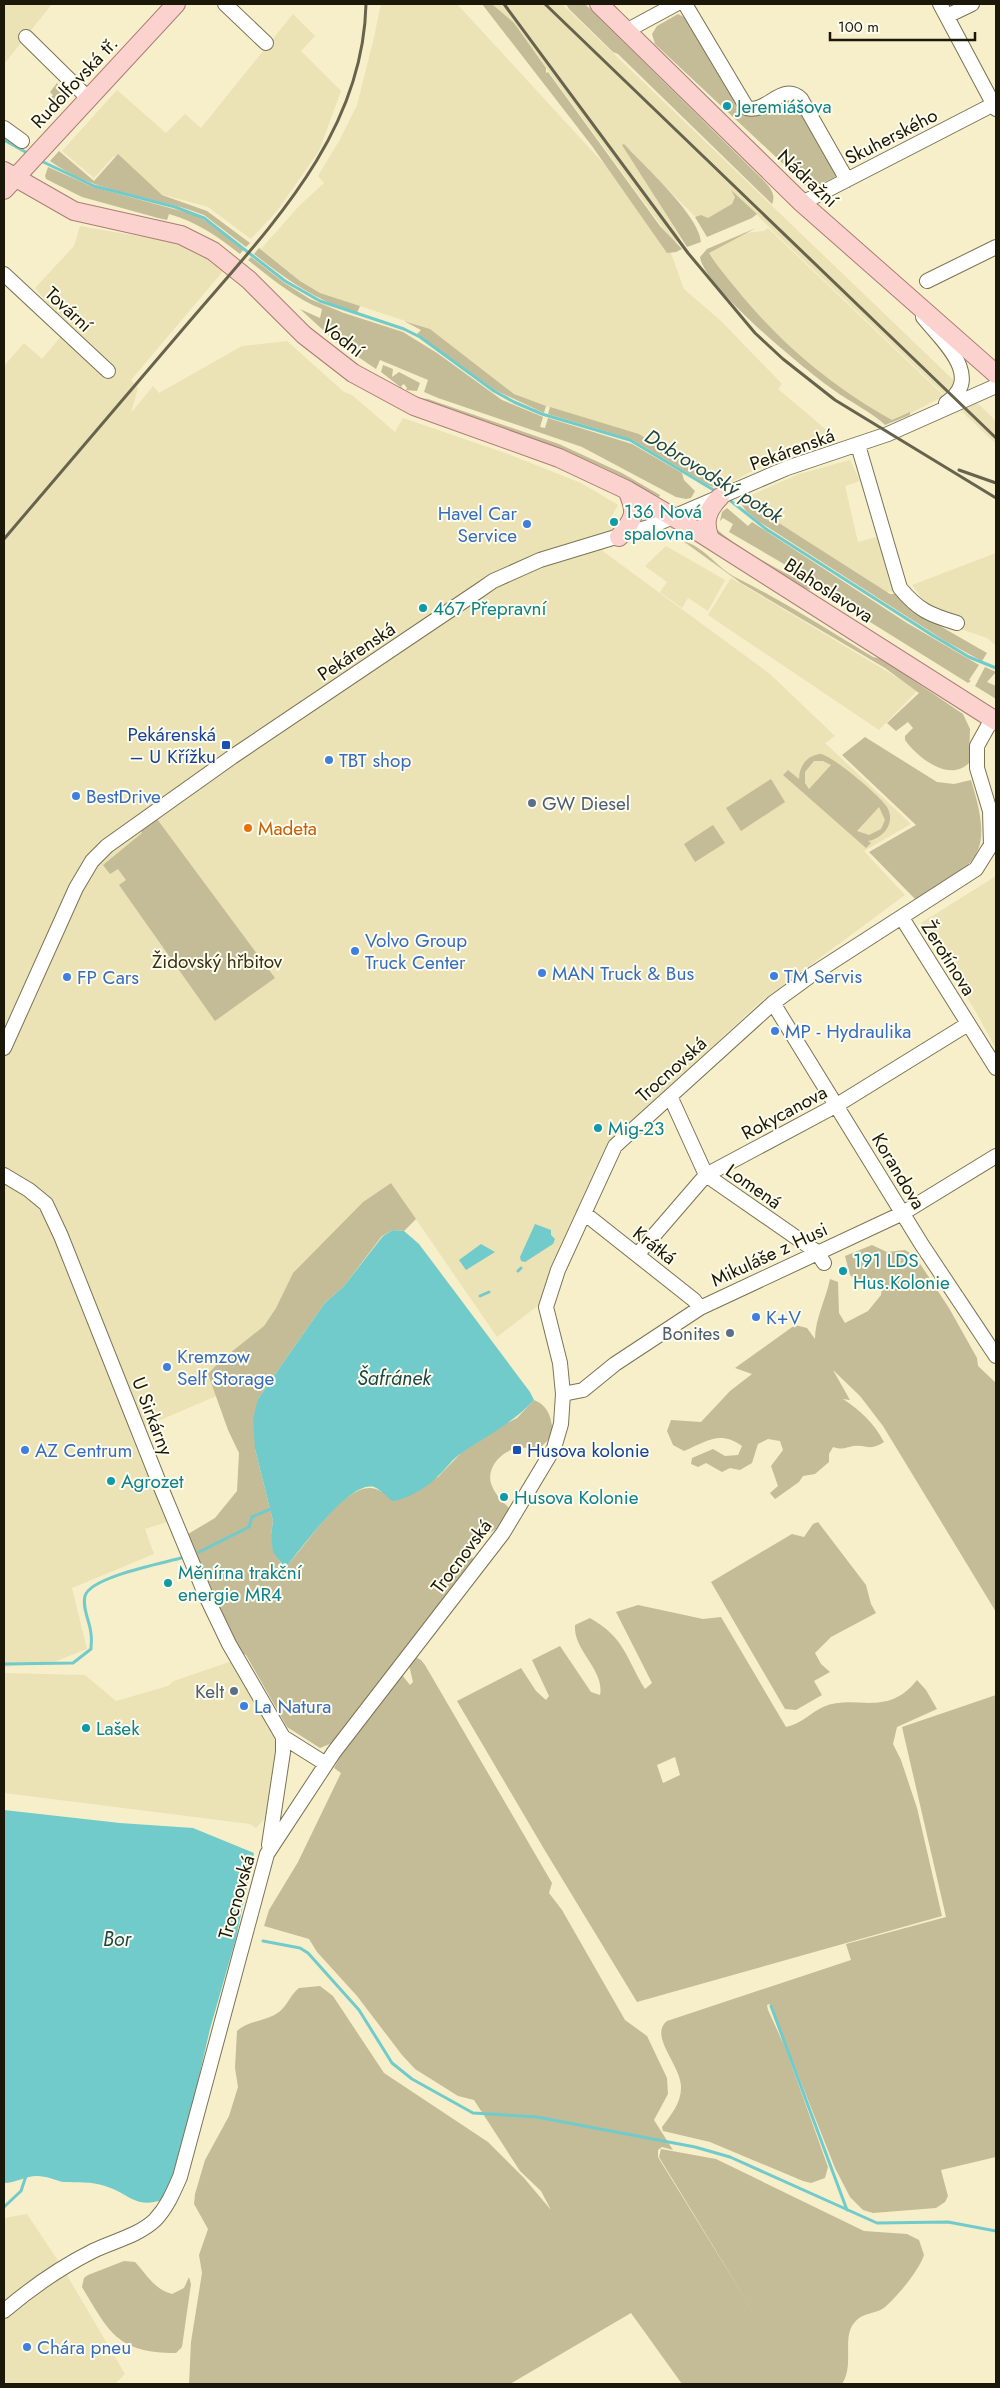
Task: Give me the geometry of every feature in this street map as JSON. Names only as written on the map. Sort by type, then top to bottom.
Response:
[{"type":"main road","name":"Rudolfovská tř.","points":[[17,172],[176,4]]},
{"type":"main road","name":"Nádražní","points":[[599,4],[802,202],[996,374]]},
{"type":"main road","name":"Vodní","points":[[17,172],[74,211],[181,235],[212,251],[234,268],[304,335],[353,373],[414,406],[559,458],[626,490],[673,518]]},
{"type":"main road","points":[[619,537],[629,526],[634,511],[626,490]]},
{"type":"main road","points":[[710,539],[705,524],[708,511],[718,499]]},
{"type":"main road","name":"Blahoslavova","points":[[673,518],[710,539],[994,720]]},
{"type":"street","points":[[225,4],[266,43]]},
{"type":"street","points":[[626,31],[676,4]]},
{"type":"street","points":[[685,4],[747,108],[758,109],[783,94],[790,92],[796,94],[846,180]]},
{"type":"street","points":[[972,4],[943,10],[995,105]]},
{"type":"street","points":[[26,37],[88,98]]},
{"type":"street","name":"Skuherského","points":[[802,202],[995,105]]},
{"type":"street","points":[[4,128],[22,141]]},
{"type":"street","points":[[927,280],[996,247]]},
{"type":"street","name":"Tovární","points":[[4,274],[108,371]]},
{"type":"street","points":[[906,294],[961,367],[963,376],[958,393],[931,414]]},
{"type":"street","name":"Pekárenská","points":[[4,1048],[76,888],[92,861],[107,846],[232,756],[493,581],[540,560],[619,537],[673,518],[787,468],[858,445],[996,386]]},
{"type":"street","name":"Pekárenská","points":[[858,445],[900,588],[912,603],[930,615],[957,623]]},
{"type":"street","points":[[994,720],[977,746],[977,768],[990,811],[994,846]]},
{"type":"street","name":"Trocnovská","points":[[4,2311],[62,2268],[93,2251],[137,2232],[154,2221],[168,2203],[180,2177],[267,1854],[326,1764],[503,1532],[554,1448],[561,1424],[563,1394],[560,1363],[546,1307],[558,1270],[615,1146],[773,1003],[810,976],[976,870],[994,846]]},
{"type":"street","name":"Žerotínova","points":[[902,918],[996,1068]]},
{"type":"street","name":"Korandova","points":[[773,1003],[903,1213],[996,1356]]},
{"type":"street","name":"Rokycanova","points":[[637,1255],[706,1175],[837,1105],[968,1024]]},
{"type":"street","name":"Lomená","points":[[670,1096],[706,1175],[820,1257]]},
{"type":"street","name":"Mikuláše z Husi","points":[[563,1394],[583,1390],[615,1364],[700,1308],[820,1257],[903,1213],[996,1156]]},
{"type":"street","name":"U Sirkárny","points":[[4,1175],[29,1190],[46,1204],[61,1236],[206,1596],[229,1644],[283,1736],[326,1764]]},
{"type":"street","name":"Krátká","points":[[584,1213],[694,1300],[700,1308]]},
{"type":"street","points":[[267,1854],[274,1821],[283,1752],[283,1736]]},
{"type":"shaded area","points":[[4,4],[52,4],[4,64]]},
{"type":"shaded area","points":[[381,4],[457,4],[629,191],[669,248],[684,289],[722,322],[782,384],[778,389],[836,438],[748,473],[723,487],[639,434],[541,405],[514,394],[430,329],[320,293],[300,281],[261,249],[299,206],[324,183],[318,176],[339,141],[357,105]]},
{"type":"shaded area","points":[[493,4],[562,4],[996,421],[996,444],[747,205],[710,231],[624,146],[681,239],[674,243],[520,32]]},
{"type":"shaded area","points":[[293,14],[315,36],[301,51],[341,91],[319,151],[277,211],[251,239],[208,207],[157,193],[114,156],[94,178],[62,151],[117,90],[166,133],[185,114],[201,128]]},
{"type":"shaded area","points":[[80,226],[183,244],[210,257],[224,270],[131,380],[138,388],[131,413],[153,386],[159,393],[242,346],[287,341],[344,392],[352,395],[395,432],[403,418],[508,454],[581,483],[618,505],[610,519],[613,530],[598,535],[604,552],[770,674],[835,736],[825,743],[911,824],[864,851],[905,895],[759,1003],[609,1143],[582,1201],[540,1304],[497,1337],[391,1183],[363,1202],[293,1273],[276,1308],[264,1326],[220,1361],[221,1394],[130,1433],[167,1522],[145,1529],[154,1554],[72,1588],[87,1649],[56,1661],[4,1667],[4,366],[24,343],[42,359],[68,328],[35,288],[74,246]]},
{"type":"shaded area","points":[[768,228],[944,396],[893,422],[824,378],[774,336],[706,253],[745,233],[764,231]]},
{"type":"shaded area","points":[[850,460],[860,481],[845,486],[858,542],[880,536],[894,591],[886,592],[752,508],[747,497],[799,474]]},
{"type":"shaded area","points":[[666,546],[725,580],[708,611],[688,598],[682,608],[660,592],[667,582],[645,566]]},
{"type":"shaded area","points":[[996,553],[995,645],[987,638],[958,628],[924,601],[912,585]]},
{"type":"shaded area","points":[[731,578],[918,690],[879,730],[708,615]]},
{"type":"shaded area","points":[[996,876],[996,1049],[976,1012],[921,923]]},
{"type":"shaded area","name":"Lašek","points":[[232,1661],[276,1737],[270,1813],[256,1828],[250,1824],[4,1793],[4,1673],[85,1675],[116,1701],[168,1686],[174,1681]]},
{"type":"shaded area","points":[[27,2214],[61,2265],[125,2374],[115,2384],[4,2384],[4,2218]]},
{"type":"green space","points":[[482,4],[492,4],[514,23],[546,68],[546,73],[548,72],[660,226],[682,249],[667,253],[592,146]]},
{"type":"green space","points":[[566,4],[585,4],[766,183],[772,191],[772,204],[618,54],[613,52]]},
{"type":"green space","points":[[678,14],[686,18],[744,113],[784,99],[795,98],[837,176],[810,189],[655,44],[652,34],[657,26]]},
{"type":"green space","points":[[57,83],[69,96],[57,107],[49,99],[53,95],[50,92]]},
{"type":"green space","points":[[624,144],[681,205],[698,231],[701,242],[687,247],[622,145]]},
{"type":"green space","points":[[59,151],[94,181],[118,154],[162,195],[207,211],[250,243],[246,247],[204,215],[100,186],[66,171],[50,161]]},
{"type":"green space","points":[[48,167],[93,187],[192,214],[204,220],[244,249],[240,254],[206,230],[189,221],[169,214],[167,220],[82,197],[46,179]]},
{"type":"green space","points":[[731,190],[757,214],[752,218],[707,237],[695,217],[701,215],[708,218],[732,204],[735,197]]},
{"type":"green space","points":[[756,228],[709,253],[720,270],[776,333],[830,380],[892,420],[910,412],[910,415],[885,425],[821,381],[781,348],[737,308],[719,288],[706,271],[700,257],[707,249]]},
{"type":"green space","points":[[259,248],[300,281],[320,293],[360,306],[357,313],[316,296],[291,281],[254,254]]},
{"type":"green space","points":[[251,257],[283,282],[310,299],[344,313],[403,332],[437,353],[502,400],[543,417],[540,427],[545,428],[548,418],[632,444],[682,473],[684,480],[695,491],[691,498],[676,497],[582,447],[424,392],[428,380],[380,360],[376,369],[336,342],[300,309],[320,318],[322,309],[283,287],[248,260]]},
{"type":"green space","points":[[404,321],[430,329],[514,394],[546,406],[544,413],[495,390],[417,334],[421,330]]},
{"type":"green space","points":[[383,365],[393,369],[392,377],[399,372],[420,383],[417,391],[406,390],[407,388],[404,384],[401,386],[403,389],[381,372]]},
{"type":"green space","points":[[412,397],[428,399],[559,444],[622,473],[660,495],[659,497],[600,466],[569,453]]},
{"type":"green space","points":[[550,407],[639,434],[722,486],[716,488],[708,485],[631,439],[548,414]]},
{"type":"green space","points":[[746,498],[749,504],[890,594],[895,594],[907,607],[987,653],[982,661],[945,641],[758,521],[746,511],[740,502]]},
{"type":"green space","points":[[727,508],[748,526],[752,522],[907,623],[979,665],[969,680],[971,681],[968,683],[862,617],[841,596],[822,583],[796,571],[729,532],[733,524],[723,518],[720,521],[722,512]]},
{"type":"green space","points":[[712,524],[729,539],[758,557],[809,584],[810,590],[799,586],[719,536]]},
{"type":"green space","points":[[683,541],[698,548],[730,574],[873,657],[882,659],[963,714],[970,729],[969,763],[961,768],[943,769],[917,754],[905,740],[905,736],[913,728],[908,722],[896,731],[887,723],[919,693],[885,668],[741,583]]},
{"type":"green space","points":[[985,667],[996,672],[987,682],[996,686],[996,699],[975,686]]},
{"type":"green space","points":[[865,737],[937,782],[954,784],[971,780],[981,825],[981,841],[976,854],[954,876],[915,899],[869,852],[916,825],[842,755]]},
{"type":"green space","points":[[821,754],[836,762],[856,777],[887,807],[890,818],[887,829],[879,837],[868,841],[871,843],[866,848],[783,775],[788,770],[799,779],[802,766],[808,759]],"holes":[[[814,761],[823,761],[831,765],[809,789],[805,783],[805,772]],[[879,807],[885,820],[881,829],[869,835],[857,831]]]},
{"type":"green space","points":[[771,779],[785,802],[741,831],[726,808]]},
{"type":"green space","name":"Židovský hřbitov","points":[[157,819],[275,978],[215,1021],[119,885],[126,880],[118,869],[110,874],[103,865],[142,833],[141,830]]},
{"type":"green space","points":[[713,825],[725,843],[695,862],[684,844]]},
{"type":"green space","points":[[391,1183],[416,1219],[404,1231],[393,1230],[382,1236],[344,1286],[324,1304],[258,1399],[255,1449],[273,1521],[271,1535],[276,1555],[284,1568],[342,1501],[356,1492],[369,1488],[382,1492],[438,1477],[461,1453],[517,1418],[534,1400],[543,1406],[549,1414],[553,1435],[542,1446],[508,1451],[495,1463],[490,1474],[490,1480],[495,1492],[509,1508],[505,1518],[495,1530],[477,1539],[466,1549],[471,1552],[473,1560],[337,1741],[320,1748],[287,1727],[246,1655],[240,1653],[226,1628],[188,1534],[215,1518],[237,1491],[239,1453],[228,1430],[208,1374],[220,1361],[264,1326],[276,1308],[293,1273],[363,1202]]},
{"type":"green space","points":[[872,1245],[887,1252],[905,1250],[915,1256],[949,1308],[977,1358],[978,1366],[996,1383],[996,1612],[883,1426],[860,1396],[833,1370],[850,1400],[843,1399],[866,1418],[884,1442],[875,1447],[853,1446],[841,1449],[833,1447],[829,1454],[829,1462],[815,1474],[803,1476],[799,1482],[775,1499],[770,1493],[778,1486],[771,1466],[783,1450],[780,1441],[768,1439],[758,1444],[752,1463],[740,1470],[730,1468],[722,1472],[706,1463],[698,1467],[691,1464],[692,1458],[713,1449],[725,1456],[738,1455],[742,1446],[734,1441],[720,1438],[707,1441],[684,1451],[673,1445],[667,1431],[671,1420],[701,1422],[730,1391],[752,1374],[735,1368],[795,1325],[807,1328],[815,1339],[815,1331],[830,1279],[838,1282],[839,1313],[845,1323],[868,1311],[881,1295],[882,1285],[873,1280],[854,1279],[850,1275],[845,1256]]},
{"type":"green space","points":[[818,1522],[866,1585],[871,1604],[876,1613],[831,1637],[815,1653],[821,1664],[830,1672],[814,1681],[822,1695],[796,1710],[785,1709],[711,1582],[792,1534],[804,1537],[813,1524]]},
{"type":"green space","points":[[638,1605],[703,1619],[721,1617],[786,1727],[823,1707],[835,1703],[870,1703],[894,1699],[905,1692],[917,1680],[926,1690],[937,1709],[897,1727],[893,1744],[901,1760],[917,1808],[942,1916],[637,2002],[457,1701],[521,1668],[536,1691],[546,1700],[549,1696],[532,1660],[560,1646],[591,1692],[600,1695],[598,1677],[583,1652],[576,1634],[575,1625],[590,1618],[611,1633],[618,1641],[645,1689],[652,1683],[616,1612]],"holes":[[[675,1757],[680,1775],[663,1783],[657,1765]]]},
{"type":"green space","points":[[414,1656],[425,1665],[552,1883],[549,1893],[562,1910],[625,2020],[647,2036],[667,2078],[668,2094],[654,2120],[673,2150],[662,2147],[658,2150],[658,2157],[749,2305],[659,2157],[661,2149],[716,2159],[864,2231],[907,2234],[919,2240],[924,2255],[908,2282],[885,2307],[862,2316],[851,2328],[848,2343],[848,2368],[842,2384],[682,2384],[631,2313],[510,2384],[189,2384],[191,2342],[202,2273],[199,2255],[208,2229],[194,2204],[195,2194],[205,2160],[229,2116],[238,2087],[235,2068],[237,2031],[242,2027],[279,2012],[299,1988],[320,1986],[333,1996],[384,2073],[488,2142],[524,2178],[551,2210],[541,2191],[520,2171],[474,2100],[458,2096],[415,2069],[357,1996],[317,1952],[309,1939],[264,1926],[269,1910],[298,1862],[341,1773],[334,1768],[345,1748],[402,1675],[410,1685],[413,1682],[409,1665]]},
{"type":"green space","points":[[996,1695],[996,2157],[941,2170],[948,2196],[945,2202],[936,2208],[873,2213],[863,2210],[850,2197],[835,2168],[770,2004],[767,2005],[768,2010],[785,2047],[828,2167],[825,2178],[811,2183],[803,2181],[710,2142],[663,2131],[662,2127],[672,2113],[681,2093],[677,2070],[663,2043],[661,2035],[662,2027],[667,2021],[851,1960],[846,1944],[946,1917],[902,1727]]},
{"type":"green space","points":[[124,2261],[135,2262],[160,2289],[172,2294],[184,2288],[189,2277],[191,2284],[182,2347],[176,2353],[140,2349],[127,2344],[117,2337],[108,2328],[82,2287],[84,2278],[88,2275]]},
{"type":"water","points":[[535,1224],[551,1230],[551,1235],[555,1239],[553,1244],[525,1262],[521,1261],[520,1257]]},
{"type":"water","name":"Šafránek","points":[[393,1230],[404,1231],[419,1244],[530,1392],[534,1400],[509,1422],[459,1454],[434,1480],[416,1492],[392,1501],[374,1487],[364,1488],[352,1494],[326,1518],[285,1568],[273,1552],[271,1535],[273,1521],[255,1449],[253,1419],[258,1399],[324,1304],[344,1286],[383,1236]]},
{"type":"water","points":[[481,1244],[495,1252],[466,1270],[459,1260]]},
{"type":"water","name":"Bor","points":[[4,1810],[120,1823],[193,1828],[254,1853],[236,1938],[210,2029],[187,2129],[165,2199],[147,2203],[140,2202],[100,2184],[63,2182],[40,2176],[4,2183]]},
{"type":"waterway","name":"Dobrovodský potok","points":[[4,140],[29,154]]},
{"type":"waterway","name":"Dobrovodský potok","points":[[39,160],[94,186],[175,207],[204,218],[285,281],[320,301],[404,329],[420,337],[494,391],[514,402],[542,414],[630,440],[717,492]]},
{"type":"waterway","name":"Dobrovodský potok","points":[[727,498],[766,529],[932,635],[969,657],[996,668]]},
{"type":"waterway","points":[[518,1271],[521,1268]]},
{"type":"waterway","points":[[480,1296],[489,1292]]},
{"type":"waterway","points":[[199,1552],[249,1527],[252,1517],[273,1508]]},
{"type":"waterway","points":[[4,1664],[73,1663],[91,1649],[90,1629],[84,1601],[90,1589],[113,1577],[181,1558]]},
{"type":"waterway","points":[[263,1941],[300,1948],[308,1953],[359,2010],[392,2063],[412,2079],[473,2113],[537,2117],[695,2147],[730,2157],[877,2223],[948,2222],[996,2231]]},
{"type":"waterway","points":[[771,2006],[847,2210]]},
{"type":"waterway","points":[[4,2207],[21,2191],[26,2176]]},
{"type":"railway","points":[[4,539],[245,257],[304,181],[328,140],[348,98],[361,52],[366,4]]},
{"type":"railway","points":[[504,4],[688,253],[755,333],[783,359],[835,400],[996,498]]},
{"type":"railway","points":[[545,4],[996,438]]},
{"type":"railway","points":[[959,470],[996,483]]},
{"type":"place","name":"Jeremiášova","points":[[727,106]]},
{"type":"place","name":"136 Nová spalovna","points":[[614,522]]},
{"type":"place","name":"Havel Car Service","points":[[527,524]]},
{"type":"place","name":"467 Přepravní","points":[[423,608]]},
{"type":"place","name":"Pekárenská – U Křížku","points":[[226,745]]},
{"type":"place","name":"TBT shop","points":[[329,760]]},
{"type":"place","name":"BestDrive","points":[[76,796]]},
{"type":"place","name":"GW Diesel","points":[[532,803]]},
{"type":"place","name":"Madeta","points":[[248,828]]},
{"type":"place","name":"Volvo Group Truck Center","points":[[355,951]]},
{"type":"place","name":"MAN Truck & Bus","points":[[542,973]]},
{"type":"place","name":"TM Servis","points":[[774,976]]},
{"type":"place","name":"FP Cars","points":[[67,977]]},
{"type":"place","name":"MP - Hydraulika","points":[[775,1031]]},
{"type":"place","name":"Mig-23","points":[[598,1128]]},
{"type":"place","name":"191 LDS Hus.Kolonie","points":[[843,1271]]},
{"type":"place","name":"K+V","points":[[756,1317]]},
{"type":"place","name":"Bonites","points":[[730,1333]]},
{"type":"place","name":"Kremzow Self Storage","points":[[167,1367]]},
{"type":"place","name":"AZ Centrum","points":[[25,1450]]},
{"type":"place","name":"Husova kolonie","points":[[517,1450]]},
{"type":"place","name":"Agrozet","points":[[111,1481]]},
{"type":"place","name":"Husova Kolonie","points":[[504,1497]]},
{"type":"place","name":"Měnírna trakční energie MR4","points":[[168,1583]]},
{"type":"place","name":"Kelt","points":[[234,1691]]},
{"type":"place","name":"La Natura","points":[[244,1706]]},
{"type":"place","name":"Lašek","points":[[86,1728]]},
{"type":"place","name":"Chára pneu","points":[[27,2347]]}]
